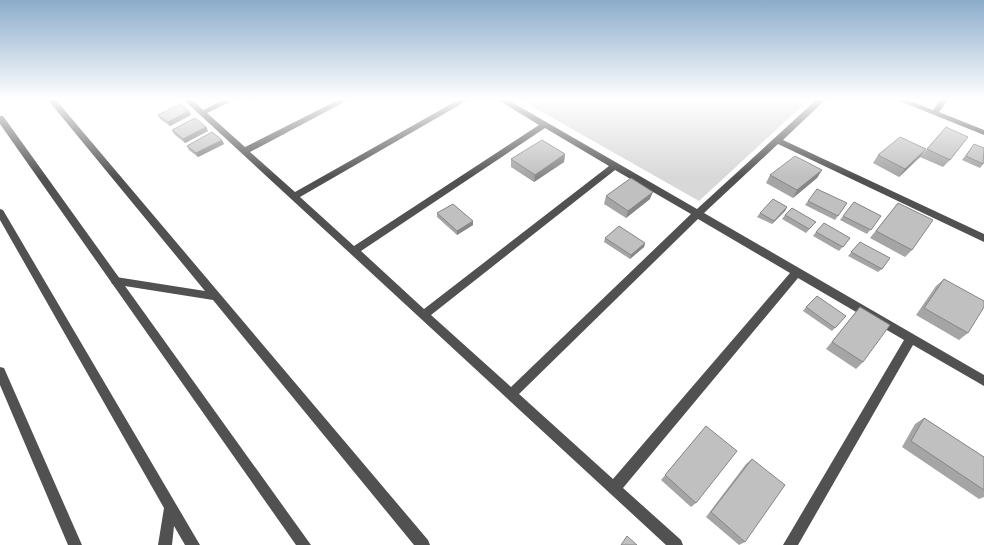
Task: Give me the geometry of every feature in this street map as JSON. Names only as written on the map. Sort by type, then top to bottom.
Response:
[{"type":"street","points":[[5,125],[304,545]]},
{"type":"street","points":[[73,125],[213,296],[423,545]]},
{"type":"street","points":[[216,125],[676,545]]},
{"type":"street","points":[[244,151],[294,125]]},
{"type":"street","points":[[294,197],[419,125]]},
{"type":"street","points":[[354,251],[542,125]]},
{"type":"street","points":[[546,125],[984,381]]},
{"type":"street","points":[[511,394],[697,214],[793,125]]},
{"type":"street","points":[[964,125],[984,133]]},
{"type":"street","points":[[777,140],[984,238]]},
{"type":"street","points":[[424,316],[615,166]]},
{"type":"street","points":[[0,212],[170,509],[193,545]]},
{"type":"street","points":[[614,488],[797,272]]},
{"type":"street","points":[[116,281],[213,296]]},
{"type":"street","points":[[790,545],[911,339]]},
{"type":"street","points":[[0,372],[74,545]]},
{"type":"street","points":[[165,545],[170,509]]},
{"type":"shaded area","points":[[566,125],[781,125],[699,201]]},
{"type":"building","points":[[181,125],[206,127],[183,139],[172,130]]},
{"type":"building","points":[[946,127],[968,137],[950,160],[927,149]]},
{"type":"building","points":[[212,132],[222,140],[196,153],[187,146]]},
{"type":"building","points":[[900,137],[926,149],[905,169],[878,155]]},
{"type":"building","points":[[542,140],[565,154],[535,175],[511,159]]},
{"type":"building","points":[[974,144],[984,148],[983,164],[966,156]]},
{"type":"building","points":[[795,156],[822,170],[797,190],[770,175]]},
{"type":"building","points":[[631,178],[653,192],[628,211],[606,196]]},
{"type":"building","points":[[817,189],[847,203],[838,216],[808,201]]},
{"type":"building","points":[[773,199],[787,207],[774,221],[760,213]]},
{"type":"building","points":[[854,202],[881,216],[871,230],[843,216]]},
{"type":"building","points":[[898,203],[933,220],[912,250],[876,231]]},
{"type":"building","points":[[453,204],[473,221],[457,231],[437,213]]},
{"type":"building","points":[[792,208],[816,222],[809,229],[785,215]]},
{"type":"building","points":[[824,223],[850,238],[843,247],[816,232]]},
{"type":"building","points":[[619,226],[645,243],[631,255],[605,238]]},
{"type":"building","points":[[860,242],[890,258],[882,269],[851,252]]},
{"type":"building","points":[[944,279],[984,301],[984,307],[968,333],[924,308]]},
{"type":"building","points":[[817,296],[846,316],[835,328],[806,307]]},
{"type":"building","points":[[860,307],[890,325],[863,362],[832,342]]},
{"type":"building","points":[[924,418],[984,457],[984,490],[911,441]]},
{"type":"building","points":[[706,426],[737,451],[696,503],[665,475]]},
{"type":"building","points":[[752,459],[785,485],[745,542],[711,512]]},
{"type":"building","points":[[627,536],[637,545],[621,545]]}]
